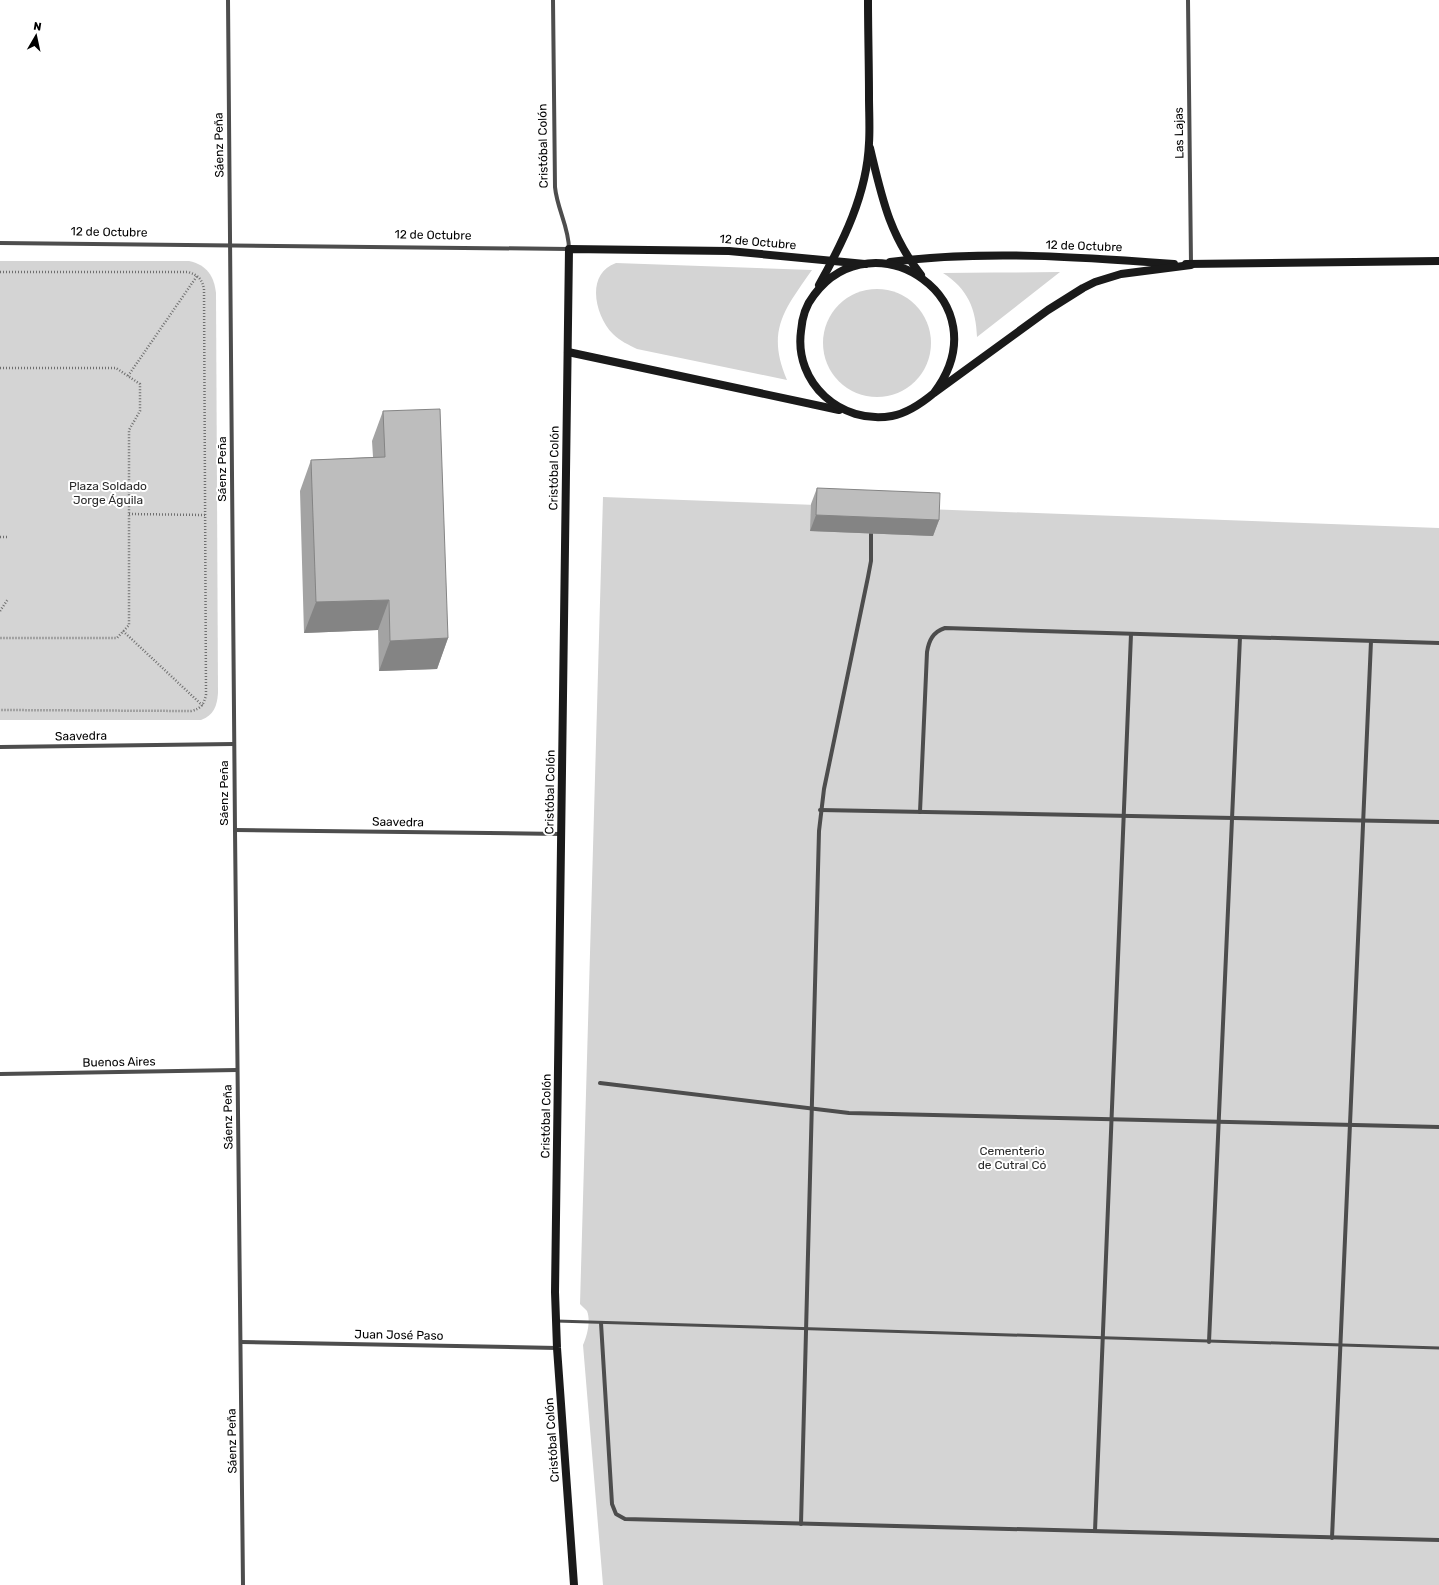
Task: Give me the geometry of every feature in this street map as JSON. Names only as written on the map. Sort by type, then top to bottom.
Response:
[{"type":"main road","points":[[814,295],[833,261],[856,204],[863,179],[869,144],[868,0]]},
{"type":"main road","points":[[869,144],[888,219],[909,260],[925,280]]},
{"type":"main road","name":"12 de Octubre","points":[[569,249],[729,250],[865,264],[960,256],[1077,256],[1191,265],[1439,261]]},
{"type":"main road","name":"Cristóbal Colón","points":[[569,249],[555,1272],[557,1348],[574,1585]]},
{"type":"main road","name":"12 de Octubre","points":[[881,263],[897,266],[912,272],[925,280],[937,291],[946,305],[951,319],[954,335],[954,351],[950,366],[934,393]]},
{"type":"main road","name":"12 de Octubre","points":[[847,411],[834,404],[821,394],[812,382],[805,368],[801,354],[800,338],[806,309],[814,295],[824,284],[837,274],[865,264]]},
{"type":"main road","name":"12 de Octubre","points":[[568,352],[847,411],[862,416],[893,416],[908,411],[922,403],[1048,310],[1083,288],[1095,282],[1122,274],[1191,265]]},
{"type":"street","name":"Sáenz Peña","points":[[228,0],[243,1585]]},
{"type":"street","name":"Cristóbal Colón","points":[[552,0],[555,187],[556,199],[568,234],[569,249]]},
{"type":"street","name":"Las Lajas","points":[[1188,0],[1191,265]]},
{"type":"street","name":"12 de Octubre","points":[[0,242],[569,249]]},
{"type":"street","points":[[801,1524],[817,854],[820,810],[868,577],[871,533]]},
{"type":"street","points":[[920,812],[927,652],[930,639],[939,630],[950,628],[1439,643]]},
{"type":"street","points":[[1095,1531],[1131,634]]},
{"type":"street","points":[[1209,1342],[1240,637]]},
{"type":"street","points":[[1332,1538],[1371,641]]},
{"type":"street","name":"Saavedra","points":[[0,747],[234,744]]},
{"type":"street","points":[[820,810],[1439,822]]},
{"type":"street","name":"Saavedra","points":[[235,830],[561,834]]},
{"type":"street","name":"Buenos Aires","points":[[0,1074],[237,1070]]},
{"type":"street","points":[[600,1083],[849,1113],[1439,1127]]},
{"type":"street","points":[[601,1323],[612,1504],[616,1514],[631,1520],[1439,1540]]},
{"type":"street","name":"Juan José Paso","points":[[241,1342],[557,1348]]},
{"type":"lane","points":[[556,1321],[1439,1348]]},
{"type":"path","points":[[0,272],[184,272],[197,276],[201,280],[204,289],[206,695],[203,706],[191,711],[0,710]]},
{"type":"path","points":[[128,376],[197,276]]},
{"type":"path","points":[[0,368],[116,368],[140,384],[140,412],[129,430],[129,625],[117,638],[0,638]]},
{"type":"path","points":[[129,514],[205,514]]},
{"type":"path","points":[[0,537],[8,537]]},
{"type":"path","points":[[0,611],[8,599]]},
{"type":"path","points":[[123,631],[203,706]]},
{"type":"green space","name":"Plaza Soldado Jorge Águila","points":[[0,261],[189,261],[201,265],[211,276],[216,293],[218,693],[214,710],[209,716],[201,720],[0,720]]},
{"type":"green space","points":[[616,263],[812,270],[786,309],[778,334],[778,348],[787,380],[637,349],[619,339],[613,334],[602,317],[596,296],[600,276],[606,268]]},
{"type":"green space","points":[[1060,272],[977,337],[975,317],[969,300],[959,286],[943,273]]},
{"type":"green space","points":[[877,289],[898,293],[915,305],[927,322],[931,343],[927,364],[915,381],[898,393],[877,397],[856,393],[839,381],[827,364],[823,343],[827,322],[839,305],[856,293]]},
{"type":"green space","name":"Cementerio de Cutral Có","points":[[603,497],[1439,528],[1439,1585],[603,1585],[583,1345],[589,1319],[587,1311],[580,1304]]},
{"type":"building","points":[[440,409],[448,638],[390,641],[389,600],[316,602],[311,460],[385,457],[383,411]]},
{"type":"building","points":[[817,488],[940,493],[939,520],[816,515]]}]
